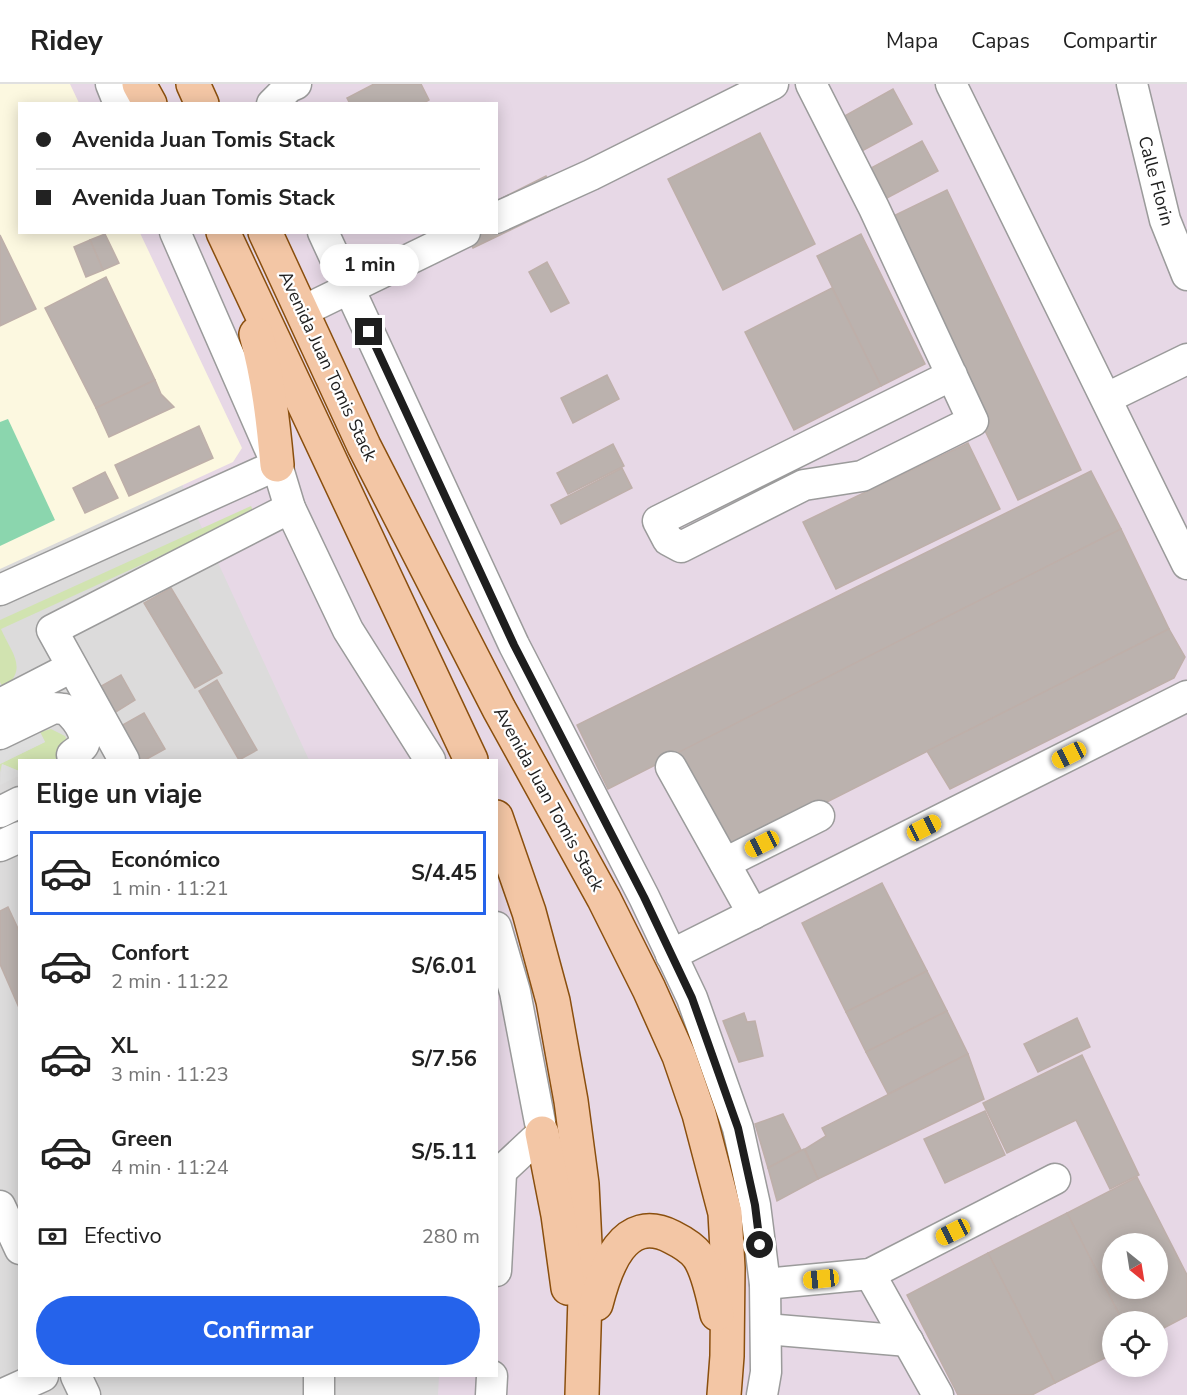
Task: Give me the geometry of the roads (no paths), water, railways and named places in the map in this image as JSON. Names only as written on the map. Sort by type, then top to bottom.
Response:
[{"type":"main road","points":[[139,84],[149,102]]},
{"type":"main road","points":[[154,84],[162,102]]},
{"type":"main road","points":[[193,84],[201,102]]},
{"type":"main road","name":"Avenida Juan Tomis Stack","points":[[267,234],[278,248],[301,312],[364,446],[430,577],[603,899],[649,989],[679,1056],[699,1114],[725,1213],[728,1268],[724,1395]]},
{"type":"main road","points":[[228,242],[262,359],[272,412],[277,465]]},
{"type":"main road","name":"Avenida Juan Tomis Stack","points":[[228,242],[471,759]]},
{"type":"main road","points":[[498,823],[529,912],[553,1002],[571,1101],[582,1184],[586,1264],[583,1392]]},
{"type":"main road","points":[[542,1133],[558,1215],[583,1392]]},
{"type":"main road","points":[[583,1392],[593,1314],[602,1279],[610,1259],[624,1241],[644,1231],[664,1233],[681,1242],[698,1256],[710,1285],[727,1356]]},
{"type":"street","points":[[111,84],[118,102]]},
{"type":"street","points":[[274,102],[289,87],[296,84]]},
{"type":"street","points":[[498,217],[591,175],[773,84]]},
{"type":"street","points":[[811,84],[874,208],[952,375],[973,421],[862,476],[804,485],[681,547],[668,540],[658,521],[952,375]]},
{"type":"street","points":[[951,84],[1187,564]]},
{"type":"street","name":"Calle Florin","points":[[1132,84],[1165,220],[1187,275]]},
{"type":"street","points":[[176,234],[277,465],[290,508],[348,630],[429,759]]},
{"type":"street","name":"Avenida Juan Tomis Stack","points":[[324,234],[514,645],[644,897],[692,998],[738,1128],[755,1205],[765,1284],[766,1372],[762,1395]]},
{"type":"street","points":[[301,312],[461,234]]},
{"type":"street","points":[[1107,399],[1187,359]]},
{"type":"street","points":[[0,590],[277,465]]},
{"type":"street","points":[[123,759],[52,630],[290,508]]},
{"type":"street","points":[[0,704],[72,667]]},
{"type":"street","points":[[671,956],[1187,696]]},
{"type":"street","points":[[0,734],[54,708],[63,709],[71,714],[83,731],[84,746],[75,759]]},
{"type":"street","points":[[671,767],[753,914]]},
{"type":"street","points":[[0,798],[18,789]]},
{"type":"street","points":[[0,812],[18,803]]},
{"type":"street","points":[[725,863],[819,816]]},
{"type":"street","points":[[0,846],[18,838]]},
{"type":"street","points":[[498,934],[515,992],[542,1133],[499,1175],[498,1207]]},
{"type":"street","points":[[765,1284],[870,1274],[1056,1179]]},
{"type":"street","points":[[0,1206],[18,1245]]},
{"type":"street","points":[[870,1274],[938,1395]]},
{"type":"street","points":[[766,1329],[908,1341]]},
{"type":"street","points":[[1,1395],[41,1377]]},
{"type":"street","points":[[76,1377],[85,1395]]},
{"type":"street","points":[[319,1377],[319,1395]]},
{"type":"street","points":[[491,1395],[492,1377]]}]
